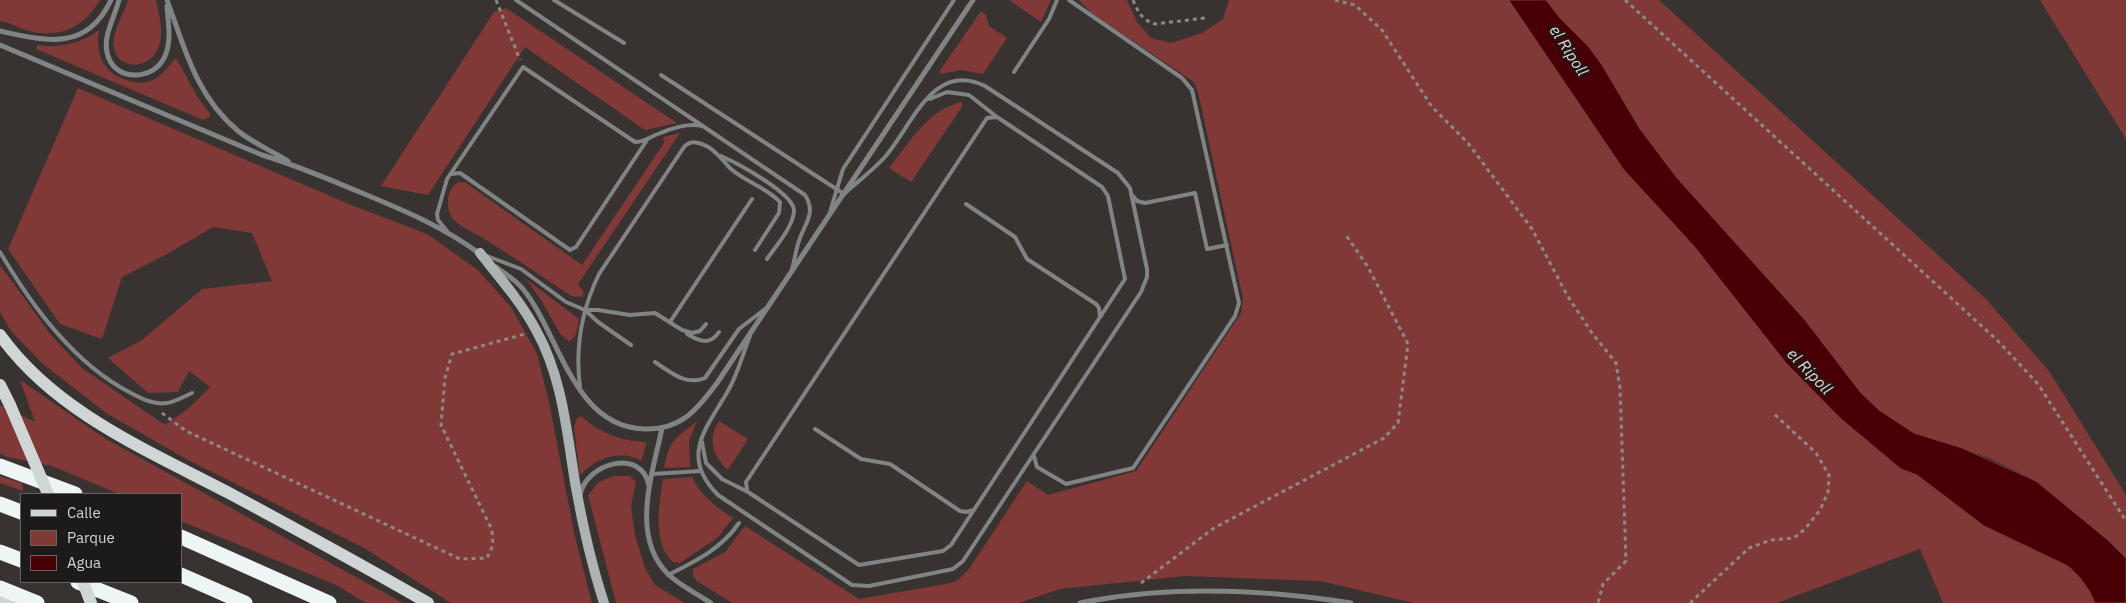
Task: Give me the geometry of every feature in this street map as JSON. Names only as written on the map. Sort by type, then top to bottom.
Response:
[{"type":"highway","points":[[0,466],[72,493]]},
{"type":"highway","points":[[0,504],[20,512]]},
{"type":"highway","points":[[182,537],[329,603]]},
{"type":"highway","points":[[0,552],[20,560]]},
{"type":"highway","points":[[182,575],[245,603]]},
{"type":"highway","points":[[81,583],[131,603]]},
{"type":"highway","points":[[0,588],[37,603]]},
{"type":"main road","points":[[0,334],[14,354],[34,375],[80,410],[117,434],[428,603]]},
{"type":"main road","points":[[0,385],[48,493]]},
{"type":"main road","points":[[83,583],[91,603]]},
{"type":"main road","points":[[0,597],[14,603]]},
{"type":"street","points":[[0,31],[44,40],[68,38],[80,34],[98,20],[111,0]]},
{"type":"street","points":[[119,0],[108,36],[107,52],[113,65],[119,70],[136,75],[151,72],[162,62],[166,54],[170,38],[167,0]]},
{"type":"street","points":[[167,0],[203,91],[222,116],[240,132],[295,165]]},
{"type":"street","points":[[0,45],[262,155],[295,165],[396,207],[449,233],[480,253],[522,288],[547,328],[580,390],[589,402],[609,419],[635,429],[662,428],[683,420],[694,411],[717,383],[771,305],[973,0]]},
{"type":"street","points":[[480,253],[510,290],[537,330],[554,375],[566,418],[579,505],[604,603]]},
{"type":"street","points":[[662,428],[649,489],[647,507],[649,537],[656,557],[668,574],[711,603]]},
{"type":"street","points":[[579,505],[581,491],[589,477],[611,464],[627,463],[634,465],[646,475],[649,489]]},
{"type":"street","points":[[1080,603],[1126,595],[1211,591],[1304,596],[1351,603]]},
{"type":"lane","points":[[516,0],[800,190],[811,207],[810,218],[800,237],[790,276]]},
{"type":"lane","points":[[554,0],[624,43]]},
{"type":"lane","points":[[828,218],[842,169],[954,0]]},
{"type":"lane","points":[[1014,72],[1049,19],[1057,0]]},
{"type":"lane","points":[[1035,452],[1033,458],[1035,464],[1052,477],[1066,484],[1133,468],[1238,310],[1239,296],[1192,90],[1182,78],[1069,0]]},
{"type":"lane","points":[[449,233],[438,220],[437,214],[438,206],[450,175],[523,67],[631,140],[641,142],[660,133],[690,125],[707,128]]},
{"type":"lane","points":[[661,76],[844,194],[884,157],[924,103],[945,83],[961,80],[978,83],[1118,173],[1125,180],[1137,201],[1145,203],[1195,193],[1207,249],[1227,245]]},
{"type":"lane","points":[[708,421],[702,442],[706,464],[722,479],[748,492],[859,565],[948,549],[1125,279],[1106,192],[997,117],[977,101],[961,93],[941,93],[924,103]]},
{"type":"lane","points":[[748,492],[745,485],[746,482],[987,118],[997,117]]},
{"type":"lane","points":[[450,175],[460,173],[570,250],[576,246],[648,139]]},
{"type":"lane","points":[[580,390],[578,351],[585,310],[599,274],[688,143],[696,142],[736,162],[785,195],[793,204],[794,212],[791,223],[767,259]]},
{"type":"lane","points":[[719,155],[732,169],[780,202],[779,213],[755,250]]},
{"type":"lane","points":[[751,334],[729,388],[708,421],[699,447],[701,471],[709,486],[718,495],[846,582],[869,586],[945,572],[959,566],[1144,285],[1147,269],[1132,194]]},
{"type":"lane","points":[[670,322],[752,199]]},
{"type":"lane","points":[[966,204],[1015,237],[1027,259],[1096,304],[1100,313],[1100,319]]},
{"type":"lane","points":[[0,252],[19,283],[61,338],[110,383],[148,402],[168,404],[192,393]]},
{"type":"lane","points":[[480,253],[522,269],[566,302],[585,310],[598,322],[631,345]]},
{"type":"lane","points":[[655,362],[684,379],[698,380],[705,378],[739,329],[771,305]]},
{"type":"lane","points":[[585,310],[630,315],[655,313],[701,341],[713,340],[719,332]]},
{"type":"lane","points":[[682,330],[696,332],[706,324]]},
{"type":"lane","points":[[815,429],[861,459],[890,464],[960,511],[971,512],[975,509]]},
{"type":"lane","points":[[652,474],[701,471]]},
{"type":"lane","points":[[668,574],[711,552],[730,537],[739,523]]},
{"type":"path","points":[[496,0],[523,67]]},
{"type":"path","points":[[1133,0],[1139,13],[1149,22],[1155,24],[1205,18]]},
{"type":"path","points":[[1335,0],[1355,5],[1382,30],[1432,107],[1468,143],[1532,229],[1566,295],[1592,334],[1616,363],[1620,388],[1626,560],[1603,584],[1598,603]]},
{"type":"path","points":[[1625,0],[1657,32],[1997,340],[2038,384],[2126,521]]},
{"type":"path","points":[[1126,595],[1214,528],[1384,438],[1398,423],[1408,344],[1368,267],[1346,235]]},
{"type":"path","points":[[148,402],[186,432],[460,559],[487,558],[493,545],[492,530],[441,425],[445,378],[452,354],[537,330]]},
{"type":"path","points":[[1690,603],[1749,548],[1771,540],[1794,538],[1805,529],[1820,510],[1828,492],[1829,475],[1816,453],[1772,412]]},
{"type":"green space","points":[[0,0],[100,0],[88,16],[72,28],[54,33],[44,33],[30,31],[0,21]]},
{"type":"green space","points":[[128,0],[156,0],[160,23],[161,35],[155,54],[150,60],[135,65],[122,61],[117,56],[114,48],[114,36]]},
{"type":"green space","points":[[1009,0],[1051,0],[1041,22]]},
{"type":"green space","points":[[1079,0],[1127,0],[1137,22],[1151,38],[1171,43],[1202,33],[1223,19],[1229,0],[1509,0],[1624,170],[1693,245],[1840,418],[1901,469],[1917,475],[1984,526],[2068,566],[2084,583],[2095,603],[1943,603],[1920,549],[1777,603],[1414,603],[1320,581],[1185,576],[1060,589],[1019,603],[732,603],[697,581],[693,576],[693,569],[725,552],[745,526],[859,599],[951,583],[959,579],[969,569],[1027,481],[1048,495],[1136,471],[1241,313],[1243,299],[1198,92],[1194,82],[1090,12]]},
{"type":"green space","points":[[1546,0],[1659,0],[1986,299],[2049,371],[2126,495],[2126,558],[2109,541],[2036,481],[1987,457],[1914,433],[1879,410],[1861,393],[1805,320],[1677,178],[1640,129],[1602,65],[1588,46],[1560,18]]},
{"type":"green space","points":[[2040,0],[2126,0],[2126,139]]},
{"type":"green space","points":[[506,8],[677,123],[645,130],[525,47],[428,195],[381,186],[494,12]]},
{"type":"green space","points":[[981,11],[986,15],[989,26],[1007,38],[983,74],[961,70],[941,74],[939,72]]},
{"type":"green space","points":[[99,30],[98,47],[102,61],[118,77],[129,81],[140,83],[153,80],[176,58],[210,117],[203,120],[36,49],[38,45],[54,46],[77,42]]},
{"type":"green space","points":[[78,88],[349,204],[427,234],[478,270],[511,307],[537,354],[549,402],[575,537],[592,603],[451,603],[364,548],[188,460],[106,413],[43,364],[11,331],[0,312],[0,265],[51,335],[82,368],[165,425],[188,409],[210,387],[189,371],[178,392],[148,393],[108,358],[142,340],[202,289],[272,281],[252,233],[213,227],[169,253],[122,277],[102,339],[60,324],[8,249]]},
{"type":"green space","points":[[962,102],[962,107],[911,182],[889,168],[929,119],[950,106]]},
{"type":"green space","points":[[680,133],[578,284],[584,292],[582,297],[571,296],[482,237],[460,225],[450,215],[448,199],[451,189],[459,182],[466,183],[582,265],[664,143],[663,137]]},
{"type":"green space","points":[[526,279],[579,319],[577,332],[572,339],[569,341],[561,335],[541,300]]},
{"type":"green space","points":[[20,380],[106,439],[403,603],[366,603],[336,585],[182,521],[182,493],[117,493],[52,466],[7,457],[0,453],[0,405],[35,422]]},
{"type":"green space","points":[[581,416],[604,432],[620,438],[647,442],[641,461],[625,456],[609,457],[593,464],[580,476],[574,427],[577,418]]},
{"type":"green space","points":[[697,421],[689,441],[690,467],[664,468],[674,440]]},
{"type":"green space","points":[[719,421],[748,439],[728,470],[715,453],[713,447],[713,434]]},
{"type":"green space","points":[[0,476],[22,483],[23,491],[0,483]]},
{"type":"green space","points":[[613,476],[630,476],[636,482],[631,506],[635,535],[645,568],[655,585],[685,603],[616,603],[588,495],[599,482]]},
{"type":"green space","points":[[692,477],[710,501],[733,518],[717,538],[680,563],[673,562],[666,554],[660,534],[659,511],[663,479]]},
{"type":"water","name":"el Ripoll","points":[[1509,0],[1546,0],[1560,18],[1588,46],[1602,65],[1640,129],[1677,178],[1805,320],[1861,393],[1879,410],[1914,433],[1962,448],[2036,481],[2109,541],[2126,558],[2126,603],[2095,603],[2084,583],[2068,566],[1984,526],[1917,475],[1901,469],[1840,418],[1786,363],[1693,245],[1624,170]]}]
